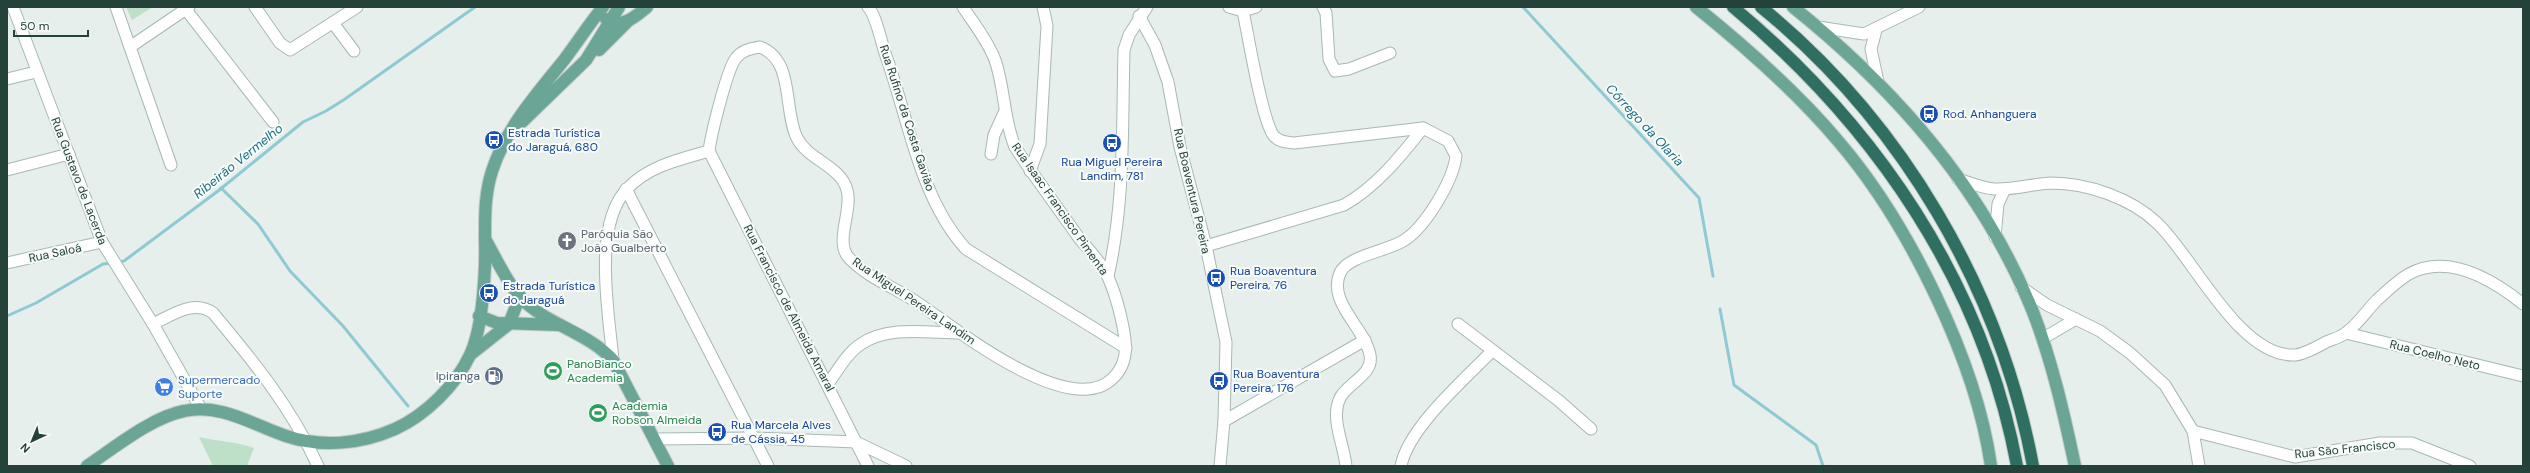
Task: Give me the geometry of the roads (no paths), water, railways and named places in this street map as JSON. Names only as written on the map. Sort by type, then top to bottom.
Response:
[{"type":"highway","points":[[1733,7],[1796,62],[1838,106],[1889,170],[1920,216],[1978,331],[2003,405],[2017,466]]},
{"type":"highway","points":[[1761,7],[1844,86],[1892,145],[1934,208],[1959,251],[1998,340],[2014,384],[2033,466]]},
{"type":"main road","points":[[586,60],[619,7]]},
{"type":"main road","points":[[510,132],[545,101],[628,21],[647,7]]},
{"type":"main road","points":[[1696,7],[1768,69],[1818,119],[1839,142],[1887,209],[1930,285],[1958,348],[1970,382],[1991,466]]},
{"type":"main road","points":[[1793,7],[1818,27],[1878,82],[1922,130],[1979,209],[2021,287],[2042,339],[2065,416],[2075,466]]},
{"type":"main road","points":[[602,8],[605,17],[611,22],[628,21]]},
{"type":"main road","points":[[471,354],[479,316],[485,265],[484,238],[486,193],[492,170],[510,132],[531,100],[602,8]]},
{"type":"main road","points":[[484,238],[520,296],[537,310],[600,346],[613,360],[668,466]]},
{"type":"main road","points":[[485,265],[493,262],[501,267]]},
{"type":"main road","points":[[87,466],[171,414],[201,408],[244,418],[285,436],[307,442],[344,443],[366,439],[395,429],[425,410],[444,392],[471,354],[509,324],[520,296]]},
{"type":"main road","points":[[479,316],[496,323],[562,325]]},
{"type":"street","name":"Rua Gustavo de Lacerda","points":[[13,7],[36,72],[104,246],[153,324],[201,408]]},
{"type":"street","points":[[116,7],[171,165]]},
{"type":"street","points":[[255,7],[287,50],[294,49],[357,7]]},
{"type":"street","name":"Rua Rufino da Costa Gavião","points":[[868,7],[890,66],[927,185],[954,235],[966,249],[1126,348]]},
{"type":"street","name":"Rua Isaac Francisco Pimenta","points":[[963,7],[990,49],[995,62],[1004,113],[1015,147],[1030,171],[1108,276],[1119,311],[1126,348]]},
{"type":"street","points":[[1030,171],[1040,144],[1047,26],[1043,7]]},
{"type":"street","points":[[1108,276],[1120,201],[1124,50],[1139,16],[1147,7]]},
{"type":"street","points":[[1229,7],[1243,11],[1256,7]]},
{"type":"street","points":[[1324,7],[1326,13],[1329,59],[1335,71],[1349,69],[1390,53]]},
{"type":"street","points":[[1818,27],[1856,35],[1876,30],[1919,7]]},
{"type":"street","points":[[130,47],[187,8],[274,122]]},
{"type":"street","points":[[1243,11],[1258,88],[1272,133],[1278,139],[1294,143],[1423,128],[1448,141],[1455,150],[1456,156],[1452,176],[1415,233],[1396,245],[1348,263],[1340,272],[1337,281],[1339,298],[1365,340],[1371,356],[1367,371],[1344,390],[1336,412],[1346,466]]},
{"type":"street","name":"Rua Boaventura Pereira","points":[[1139,16],[1155,45],[1168,82],[1180,147],[1206,246],[1226,342],[1224,421],[1220,466]]},
{"type":"street","points":[[333,23],[354,51]]},
{"type":"street","points":[[1876,30],[1871,49],[1878,82]]},
{"type":"street","name":"Rua Miguel Pereira Landim","points":[[709,151],[711,134],[734,61],[743,51],[752,48],[767,50],[774,54],[781,67],[797,138],[809,154],[834,171],[847,187],[848,202],[844,243],[846,254],[860,267],[917,302],[960,333],[1040,379],[1078,390],[1093,390],[1109,383],[1117,375],[1125,359],[1126,348]]},
{"type":"street","points":[[7,79],[36,72]]},
{"type":"street","points":[[991,154],[994,135],[1004,113]]},
{"type":"street","points":[[1206,246],[1344,205],[1360,196],[1376,181],[1423,128]]},
{"type":"street","points":[[613,360],[604,262],[607,236],[617,205],[626,189],[658,167],[709,151]]},
{"type":"street","name":"Rua Francisco de Almeida Amaral","points":[[709,151],[828,384],[868,466]]},
{"type":"street","points":[[7,170],[69,154]]},
{"type":"street","points":[[1958,180],[1992,189],[2005,189],[2027,185],[2072,185],[2120,199],[2141,210],[2167,233],[2226,311],[2248,335],[2263,346],[2280,353],[2295,355],[2346,333],[2377,301],[2408,274],[2435,267],[2469,272],[2483,278],[2523,304]]},
{"type":"street","points":[[626,189],[768,466]]},
{"type":"street","points":[[1995,237],[1998,204],[2005,189]]},
{"type":"street","name":"Rua Saloá","points":[[7,263],[104,246]]},
{"type":"street","points":[[2021,287],[2047,305],[2100,331],[2148,368],[2178,403],[2193,431],[2199,466]]},
{"type":"street","points":[[153,324],[188,308],[206,308],[213,313],[282,399],[307,442],[318,466]]},
{"type":"street","points":[[2042,339],[2076,319]]},
{"type":"street","points":[[1458,324],[1558,400],[1591,429]]},
{"type":"street","points":[[828,384],[849,354],[861,343],[875,337],[890,333],[960,333]]},
{"type":"street","name":"Rua Coelho Neto","points":[[2346,333],[2523,376]]},
{"type":"street","points":[[1224,421],[1365,340]]},
{"type":"street","points":[[1401,466],[1406,448],[1417,431],[1492,351]]},
{"type":"street","name":"Rua São Francisco","points":[[2193,431],[2298,461],[2360,445],[2398,442],[2429,448],[2470,466]]},
{"type":"street","points":[[655,439],[754,438],[856,442],[906,466]]},
{"type":"waterway","name":"Ribeirão Vermelho","points":[[117,262],[124,261],[218,191],[303,122],[326,111],[345,99],[475,7]]},
{"type":"waterway","name":"Córrego da Olaria","points":[[1523,7],[1699,198],[1713,276]]},
{"type":"waterway","points":[[221,188],[258,224],[290,271],[343,326],[408,406]]},
{"type":"waterway","name":"Ribeirão Vermelho","points":[[7,316],[36,303],[103,264],[112,263]]},
{"type":"waterway","name":"Córrego da Olaria","points":[[1720,309],[1734,385],[1816,445],[1823,466]]},
{"type":"place","name":"Rod. Anhanguera","points":[[1929,114]]},
{"type":"place","name":"Estrada Turística do Jaraguá, 680","points":[[494,140]]},
{"type":"place","name":"Rua Miguel Pereira Landim, 781","points":[[1112,143]]},
{"type":"place","name":"Paróquia São João Gualberto","points":[[567,241]]},
{"type":"place","name":"Rua Boaventura Pereira, 76","points":[[1216,278]]},
{"type":"place","name":"Estrada Turística do Jaraguá","points":[[489,293]]},
{"type":"place","name":"PanoBianco Academia","points":[[553,371]]},
{"type":"place","name":"Ipiranga","points":[[494,376]]},
{"type":"place","name":"Rua Boaventura Pereira, 176","points":[[1219,381]]},
{"type":"place","name":"Supermercado Suporte","points":[[164,387]]},
{"type":"place","name":"Academia Robson Almeida","points":[[598,413]]},
{"type":"place","name":"Rua Marcela Alves de Cássia, 45","points":[[717,432]]}]
